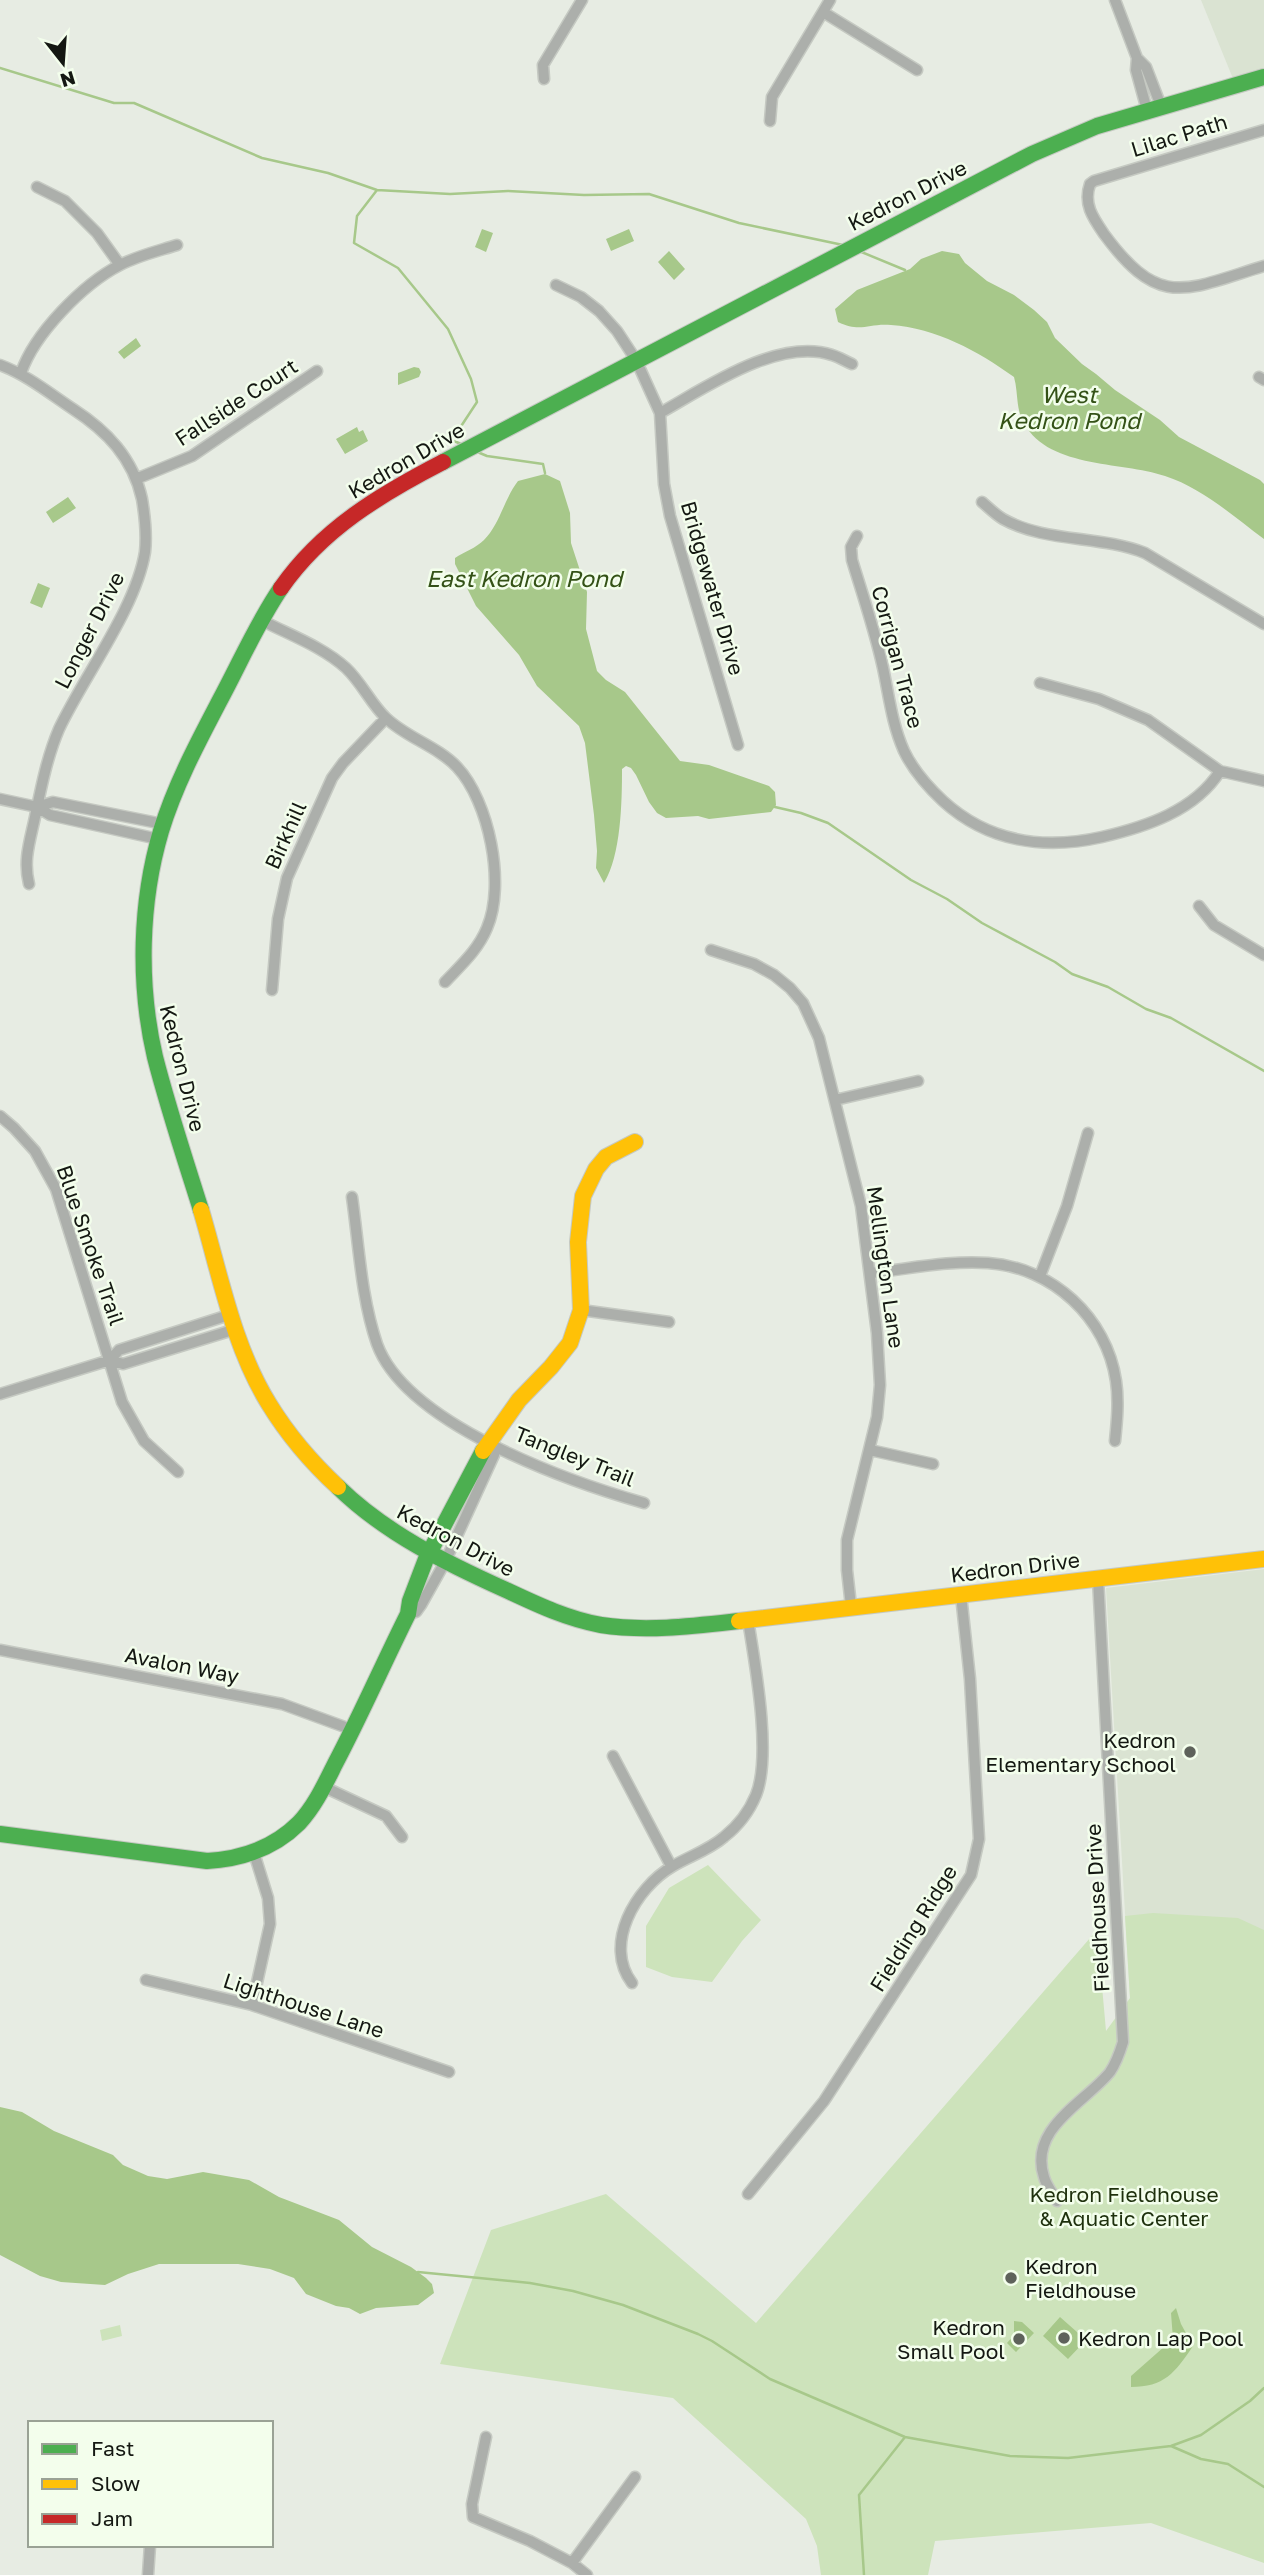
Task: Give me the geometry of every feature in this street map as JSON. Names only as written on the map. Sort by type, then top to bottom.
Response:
[{"type":"street","points":[[544,79],[543,65],[582,0]]},
{"type":"street","points":[[770,121],[772,97],[831,0]]},
{"type":"street","points":[[1115,0],[1137,58],[1136,69],[1154,108]]},
{"type":"street","points":[[823,12],[917,70]]},
{"type":"street","name":"Kedron Drive","points":[[1264,77],[1097,126],[1052,145],[378,496],[350,516],[313,550],[276,596],[189,761],[160,831],[144,939],[146,1010],[166,1095],[249,1365],[289,1433],[330,1482],[366,1514],[429,1554],[531,1602],[592,1623],[618,1627],[667,1628],[1264,1559]]},
{"type":"street","name":"Lilac Path","points":[[1264,130],[1105,177],[1090,184],[1087,201],[1090,210],[1123,258],[1144,277],[1171,289],[1186,288],[1264,266]]},
{"type":"street","points":[[37,187],[65,201],[97,233],[120,265]]},
{"type":"street","points":[[21,373],[46,329],[91,285],[120,265],[177,245]]},
{"type":"street","name":"Bridgewater Drive","points":[[556,285],[600,310],[636,360],[660,413],[664,484],[670,516],[738,744]]},
{"type":"street","points":[[660,413],[723,378],[781,354],[808,351],[826,354],[852,364]]},
{"type":"street","name":"Longer Drive","points":[[0,365],[21,373],[103,432],[128,461],[136,479],[145,514],[146,533],[139,574],[124,610],[58,731],[37,807],[25,866],[29,884]]},
{"type":"street","name":"Fallside Court","points":[[136,479],[192,456],[317,371]]},
{"type":"street","points":[[982,502],[1002,518],[1021,527],[1046,534],[1104,541],[1145,554],[1264,624]]},
{"type":"street","name":"Corrigan Trace","points":[[857,536],[851,547],[852,560],[877,642],[899,738],[918,775],[954,811],[980,827],[1002,836],[1026,842],[1063,844],[1107,836],[1166,816],[1210,787],[1220,771]]},
{"type":"street","points":[[263,621],[324,653],[346,668],[386,718],[456,766],[474,790],[486,820],[494,873],[493,910],[477,946],[445,982]]},
{"type":"street","points":[[1040,683],[1099,699],[1148,720],[1220,771],[1264,781]]},
{"type":"street","name":"Birkhill","points":[[272,990],[278,919],[287,878],[332,778],[386,718]]},
{"type":"street","points":[[0,799],[37,807],[50,815],[160,831]]},
{"type":"street","points":[[1199,906],[1213,925],[1264,955]]},
{"type":"street","name":"Mellington Lane","points":[[710,950],[754,964],[774,975],[803,1003],[818,1038],[864,1225],[880,1360],[877,1417],[847,1540],[846,1570],[851,1606]]},
{"type":"street","points":[[835,1100],[918,1081]]},
{"type":"street","name":"Blue Smoke Trail","points":[[0,1116],[34,1151],[55,1189],[122,1402],[144,1441],[178,1472]]},
{"type":"street","points":[[1040,1276],[1067,1206],[1088,1133]]},
{"type":"street","points":[[0,1834],[207,1861],[227,1860],[254,1853],[284,1836],[298,1824],[324,1787],[353,1730],[408,1614],[409,1603],[429,1554],[482,1452],[493,1444],[509,1413],[526,1392],[552,1370],[567,1349],[581,1310],[578,1231],[583,1196],[607,1156],[635,1142]]},
{"type":"street","name":"Tangley Trail","points":[[352,1197],[364,1289],[378,1346],[396,1375],[422,1402],[442,1417],[493,1444],[594,1489],[644,1503]]},
{"type":"street","points":[[870,1273],[972,1262],[1004,1265],[1040,1276],[1059,1287],[1099,1330],[1107,1348],[1116,1381],[1115,1441]]},
{"type":"street","points":[[581,1310],[669,1322]]},
{"type":"street","points":[[0,1394],[110,1360],[123,1364],[234,1321]]},
{"type":"street","points":[[408,1614],[416,1612],[421,1605],[445,1562],[494,1455],[493,1444]]},
{"type":"street","points":[[870,1450],[933,1464]]},
{"type":"street","name":"Fieldhouse Drive","points":[[1057,2201],[1043,2176],[1042,2153],[1050,2131],[1073,2105],[1109,2073],[1123,2042],[1098,1579]]},
{"type":"street","name":"Fielding Ridge","points":[[748,2194],[824,2101],[971,1875],[979,1839],[970,1679],[961,1595]]},
{"type":"street","points":[[632,1983],[620,1961],[622,1933],[639,1898],[671,1866],[713,1845],[732,1831],[746,1814],[761,1780],[763,1749],[748,1620]]},
{"type":"street","name":"Avalon Way","points":[[0,1650],[282,1704],[353,1730]]},
{"type":"street","points":[[614,1756],[671,1866]]},
{"type":"street","points":[[324,1787],[386,1816],[402,1837]]},
{"type":"street","points":[[252,2005],[270,1924],[268,1898],[254,1853]]},
{"type":"street","name":"Lighthouse Lane","points":[[146,1980],[252,2005],[449,2072]]},
{"type":"street","points":[[486,2437],[472,2504],[473,2517],[530,2541],[572,2563],[587,2575]]},
{"type":"street","points":[[572,2563],[635,2477]]},
{"type":"street","points":[[148,2575],[150,2547]]},
{"type":"shaded area","points":[[1201,0],[1264,0],[1264,78],[1236,86]]},
{"type":"shaded area","name":"Kedron Elementary School","points":[[1264,1569],[1264,2010],[1130,1998],[1106,1588]]},
{"type":"green space","points":[[708,1865],[761,1920],[712,1982],[672,1977],[646,1967],[646,1926],[669,1888]]},
{"type":"green space","name":"Kedron Fieldhouse & Aquatic Center","points":[[1153,1913],[1238,1918],[1264,1930],[1264,2563],[1151,2523],[935,2541],[928,2575],[821,2575],[817,2546],[806,2519],[673,2398],[440,2364],[491,2230],[606,2194],[756,2323],[1097,1930],[1106,2031],[1130,1998],[1125,1916]]},
{"type":"green space","points":[[120,2325],[122,2336],[102,2341],[100,2330]]},
{"type":"water","points":[[482,229],[493,233],[486,252],[475,247]]},
{"type":"water","points":[[629,229],[634,241],[611,251],[606,239]]},
{"type":"water","points":[[669,251],[685,269],[674,280],[658,262]]},
{"type":"water","name":"West Kedron Pond","points":[[942,251],[959,254],[965,263],[987,281],[1014,295],[1034,310],[1047,322],[1055,338],[1082,364],[1160,420],[1179,437],[1260,480],[1264,484],[1264,539],[1217,503],[1179,481],[1147,471],[1085,461],[1047,447],[1033,435],[1022,419],[1014,377],[956,342],[908,327],[853,327],[838,322],[835,309],[857,290],[910,269],[921,259]]},
{"type":"water","points":[[136,338],[141,346],[124,359],[118,352]]},
{"type":"water","points":[[414,367],[421,372],[419,377],[398,385],[398,373]]},
{"type":"water","points":[[357,427],[359,432],[363,430],[368,441],[345,454],[336,439]]},
{"type":"water","name":"East Kedron Pond","points":[[545,474],[560,481],[570,513],[571,543],[587,592],[586,629],[597,671],[625,692],[680,761],[709,765],[769,786],[775,792],[776,805],[771,812],[709,819],[698,816],[666,818],[657,813],[636,775],[626,766],[622,769],[617,844],[604,883],[596,868],[594,815],[585,743],[579,726],[537,686],[519,655],[476,606],[455,564],[455,558],[489,534],[518,481]]},
{"type":"water","points":[[68,497],[76,508],[53,523],[46,512]]},
{"type":"water","points":[[38,583],[50,588],[42,608],[30,603]]},
{"type":"water","points":[[0,2107],[22,2112],[54,2131],[113,2155],[123,2165],[148,2176],[167,2179],[203,2172],[249,2180],[279,2197],[339,2220],[372,2247],[426,2278],[432,2284],[434,2293],[418,2305],[376,2308],[360,2314],[306,2294],[294,2278],[270,2269],[238,2264],[159,2264],[105,2285],[61,2282],[40,2276],[0,2255]]},
{"type":"water","points":[[1176,2308],[1193,2346],[1168,2377],[1152,2384],[1131,2387],[1131,2376],[1173,2339],[1171,2313]]},
{"type":"water","name":"Kedron Lap Pool","points":[[1060,2317],[1086,2340],[1068,2359],[1043,2336]]},
{"type":"water","name":"Kedron Small Pool","points":[[1014,2321],[1022,2322],[1034,2333],[1016,2352],[1007,2343],[1014,2335]]},
{"type":"waterway","points":[[0,68],[114,103],[134,103],[262,158],[328,173],[377,190],[450,194],[508,191],[584,195],[649,194],[739,223],[843,245]]},
{"type":"waterway","points":[[377,190],[357,216],[354,243],[398,268],[448,329],[471,379],[477,402],[452,440],[463,445]]},
{"type":"waterway","points":[[859,251],[905,270]]},
{"type":"waterway","points":[[475,451],[487,456],[543,464],[545,473]]},
{"type":"waterway","points":[[775,807],[828,823],[911,880],[947,899],[982,923],[1072,974],[1108,987],[1146,1009],[1171,1018],[1264,1071]]},
{"type":"waterway","points":[[418,2272],[530,2283],[573,2291],[623,2305],[698,2334],[770,2379],[905,2437],[1010,2456],[1068,2458],[1171,2446],[1201,2435],[1264,2388]]},
{"type":"waterway","points":[[864,2575],[859,2495],[905,2437]]},
{"type":"waterway","points":[[1171,2446],[1201,2459],[1228,2464],[1264,2487]]},
{"type":"traffic: fast","points":[[443,462],[1032,154],[1097,126],[1264,77]]},
{"type":"traffic: fast","points":[[201,1210],[155,1057],[146,1001],[145,914],[161,831],[180,780],[256,629],[281,588]]},
{"type":"traffic: fast","points":[[0,1834],[207,1861],[256,1851],[289,1832],[315,1802],[345,1746],[408,1614],[410,1601],[426,1559],[483,1451]]},
{"type":"traffic: fast","points":[[338,1487],[376,1519],[417,1546],[483,1580],[564,1615],[601,1625],[635,1628],[670,1628],[739,1621]]},
{"type":"traffic: slow","points":[[483,1451],[519,1400],[570,1343],[581,1310],[578,1242],[583,1196],[596,1169],[606,1157],[635,1142]]},
{"type":"traffic: slow","points":[[201,1210],[237,1334],[257,1382],[292,1437],[338,1487]]},
{"type":"traffic: slow","points":[[739,1621],[1264,1559]]},
{"type":"traffic: jam","points":[[281,588],[315,548],[354,515],[375,500],[443,462]]},
{"type":"place","name":"Kedron Elementary School","points":[[1190,1752]]},
{"type":"place","name":"Kedron Fieldhouse","points":[[1011,2278]]},
{"type":"place","name":"Kedron Lap Pool","points":[[1064,2338]]},
{"type":"place","name":"Kedron Small Pool","points":[[1019,2339]]}]
